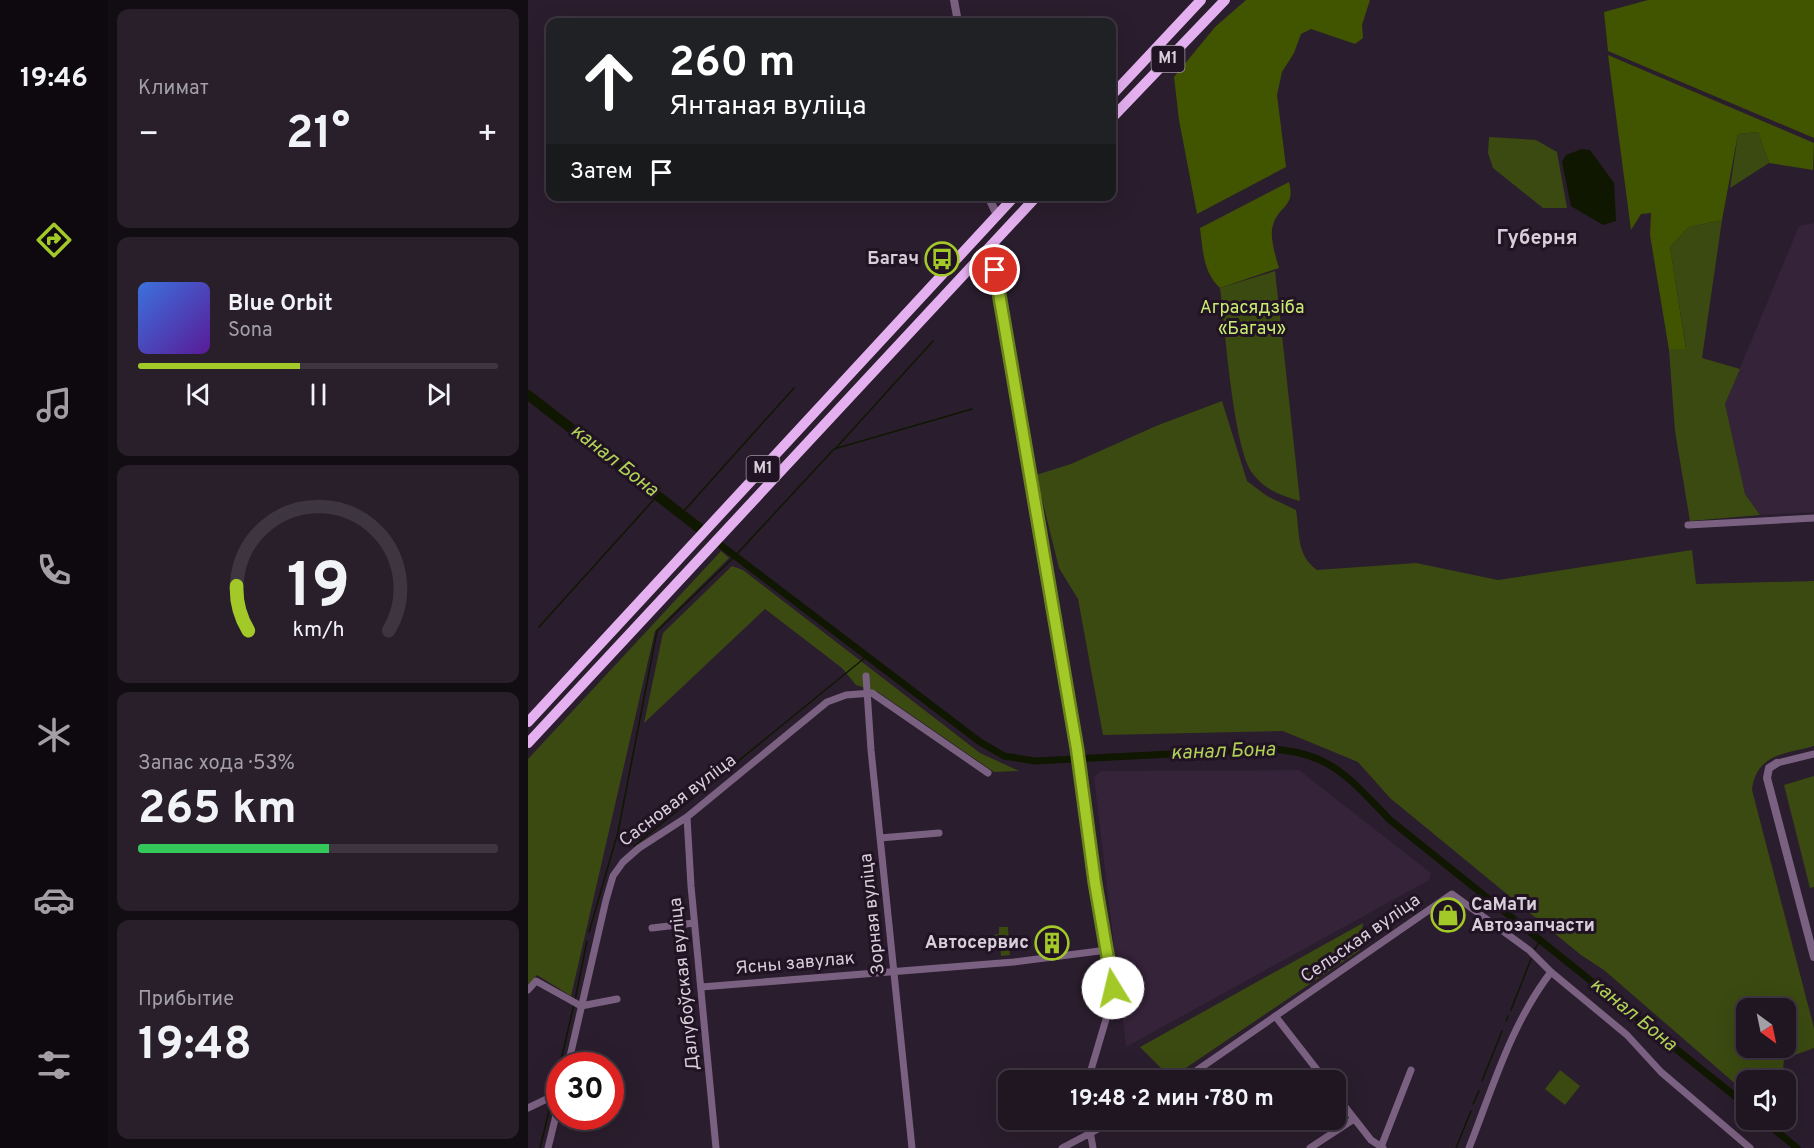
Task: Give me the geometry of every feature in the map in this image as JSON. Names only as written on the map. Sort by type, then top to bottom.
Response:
[{"type":"highway","name":"М1","points":[[1116,91],[1201,0]]},
{"type":"highway","name":"М1","points":[[1116,114],[1225,0]]},
{"type":"highway","name":"М1","points":[[528,722],[1011,201]]},
{"type":"highway","name":"М1","points":[[528,743],[1032,201]]},
{"type":"street","points":[[954,0],[957,18]]},
{"type":"street","points":[[990,201],[998,216]]},
{"type":"street","points":[[990,247],[1077,749],[1095,883],[1113,988],[1112,999],[1091,1070]]},
{"type":"street","points":[[1688,525],[1814,518]]},
{"type":"street","name":"Зорная вуліца","points":[[866,676],[912,1148]]},
{"type":"street","points":[[867,692],[885,701],[988,773]]},
{"type":"street","name":"Сасновая вуліца","points":[[570,1052],[613,876],[623,862],[639,848],[687,817],[827,702],[846,695],[867,692]]},
{"type":"street","points":[[1814,754],[1769,768],[1767,778],[1814,957]]},
{"type":"street","name":"Далубоўская вуліца","points":[[687,817],[694,924],[716,1148]]},
{"type":"street","points":[[880,838],[939,833]]},
{"type":"street","name":"Сельская вуліца","points":[[1198,1070],[1452,894],[1529,950],[1551,972]]},
{"type":"street","points":[[652,928],[694,924]]},
{"type":"street","name":"Ясны завулак","points":[[701,987],[1014,962],[1107,950]]},
{"type":"street","points":[[1469,1148],[1515,1030],[1531,998],[1551,972],[1627,1035],[1660,1072],[1750,1148]]},
{"type":"street","points":[[528,990],[536,981],[581,1006],[617,999]]},
{"type":"street","points":[[1276,1017],[1317,1070]]},
{"type":"street","points":[[1346,1108],[1371,1140],[1382,1148],[1411,1070]]},
{"type":"street","points":[[528,1108],[546,1101]]},
{"type":"street","points":[[1310,1148],[1354,1119]]},
{"type":"street","points":[[548,1148],[551,1130]]},
{"type":"street","points":[[1062,1148],[1089,1131],[1093,1148]]},
{"type":"shaded area","points":[[1582,149],[1590,150],[1614,183],[1616,221],[1603,225],[1571,206],[1562,162],[1566,155]]},
{"type":"shaded area","points":[[1814,223],[1814,512],[1760,515],[1745,494],[1725,404],[1799,226]]},
{"type":"shaded area","points":[[1299,770],[1431,873],[1429,880],[1126,1047],[1094,777],[1101,771]]},
{"type":"green space","points":[[1246,0],[1370,0],[1362,25],[1363,38],[1355,44],[1311,29],[1301,34],[1294,53],[1282,72],[1277,95],[1286,167],[1197,214],[1179,120],[1174,77],[1215,27]]},
{"type":"green space","points":[[1648,0],[1814,0],[1814,138],[1608,51],[1604,12]]},
{"type":"green space","points":[[1608,55],[1814,143],[1813,170],[1769,163],[1758,132],[1738,134],[1722,220],[1689,227],[1670,247],[1686,349],[1669,350],[1650,235],[1651,213],[1641,214],[1631,230]]},
{"type":"green space","points":[[1758,132],[1769,163],[1730,188],[1738,134]]},
{"type":"green space","points":[[1489,137],[1536,140],[1557,152],[1567,208],[1543,208],[1493,168],[1488,153]]},
{"type":"green space","points":[[1289,182],[1291,190],[1289,201],[1276,218],[1272,230],[1273,247],[1279,268],[1220,288],[1207,268],[1200,228]]},
{"type":"green space","points":[[1722,220],[1702,358],[1740,369],[1725,404],[1745,494],[1760,515],[1690,521],[1675,431],[1669,350],[1686,348],[1670,247],[1689,227]]},
{"type":"green space","name":"Аграсядзіба «Багач»","points":[[1275,271],[1300,501],[1268,488],[1253,474],[1240,440],[1227,357],[1220,288]]},
{"type":"green space","points":[[1222,401],[1247,481],[1267,496],[1296,510],[1302,550],[1305,558],[1317,570],[1416,563],[1498,580],[1692,550],[1696,584],[1814,581],[1814,746],[1774,757],[1766,762],[1759,769],[1752,790],[1814,1028],[1814,1048],[1796,1055],[1796,998],[1736,998],[1736,1058],[1787,1058],[1784,1059],[1783,1070],[1736,1070],[1736,1084],[1604,970],[1581,955],[1390,798],[1358,762],[1283,731],[1103,735],[1078,599],[1059,568],[1036,475],[1071,464],[1156,426]]},
{"type":"green space","points":[[721,551],[729,558],[655,631],[571,996],[537,975],[528,985],[528,759]]},
{"type":"green space","points":[[732,566],[743,570],[980,753],[1019,771],[994,772],[878,692],[856,685],[842,668],[765,609],[644,723],[663,633]]},
{"type":"green space","points":[[1814,776],[1814,887],[1810,888],[1784,785]]},
{"type":"green space","points":[[1363,923],[1360,950],[1183,1070],[1163,1070],[1140,1047]]},
{"type":"green space","points":[[999,927],[1008,927],[1010,955],[1001,956],[1000,942],[993,943],[993,935],[999,934]]},
{"type":"green space","points":[[1560,1070],[1580,1086],[1565,1105],[1545,1089]]},
{"type":"waterway","points":[[835,449],[933,341]]},
{"type":"waterway","points":[[682,513],[794,388]]},
{"type":"waterway","name":"канал Бона","points":[[528,395],[699,528]]},
{"type":"waterway","points":[[589,932],[618,832],[657,631],[735,556],[834,449],[972,409]]},
{"type":"waterway","points":[[539,627],[658,495]]},
{"type":"waterway","name":"канал Бона","points":[[718,543],[980,742],[1004,756],[1035,761],[1268,749],[1308,755],[1323,762],[1350,780],[1390,820],[1736,1097]]},
{"type":"waterway","points":[[634,846],[867,656]]},
{"type":"waterway","points":[[1535,949],[1541,939]]},
{"type":"waterway","points":[[575,1000],[587,941]]},
{"type":"waterway","points":[[1511,1010],[1531,959]]},
{"type":"waterway","points":[[563,1052],[574,1004]]},
{"type":"waterway","points":[[1506,1021],[1508,1016]]},
{"type":"waterway","points":[[1482,1081],[1502,1031]]},
{"type":"waterway","points":[[1473,1104],[1479,1091]]},
{"type":"waterway","points":[[1456,1148],[1471,1111]]},
{"type":"waterway","points":[[540,1148],[546,1124]]},
{"type":"waterway","name":"канал Бона","points":[[1775,1130],[1797,1148]]},
{"type":"place","name":"Багач","points":[[942,259]]},
{"type":"place","name":"СаМаТи Автоэапчасти","points":[[1448,915]]},
{"type":"place","name":"Автосервис","points":[[1052,943]]},
{"type":"district","name":"Губерня","points":[[1537,239]]},
{"type":"route","points":[[995,270],[1016,390],[1021,434],[1077,749],[1095,883],[1113,988]]}]
